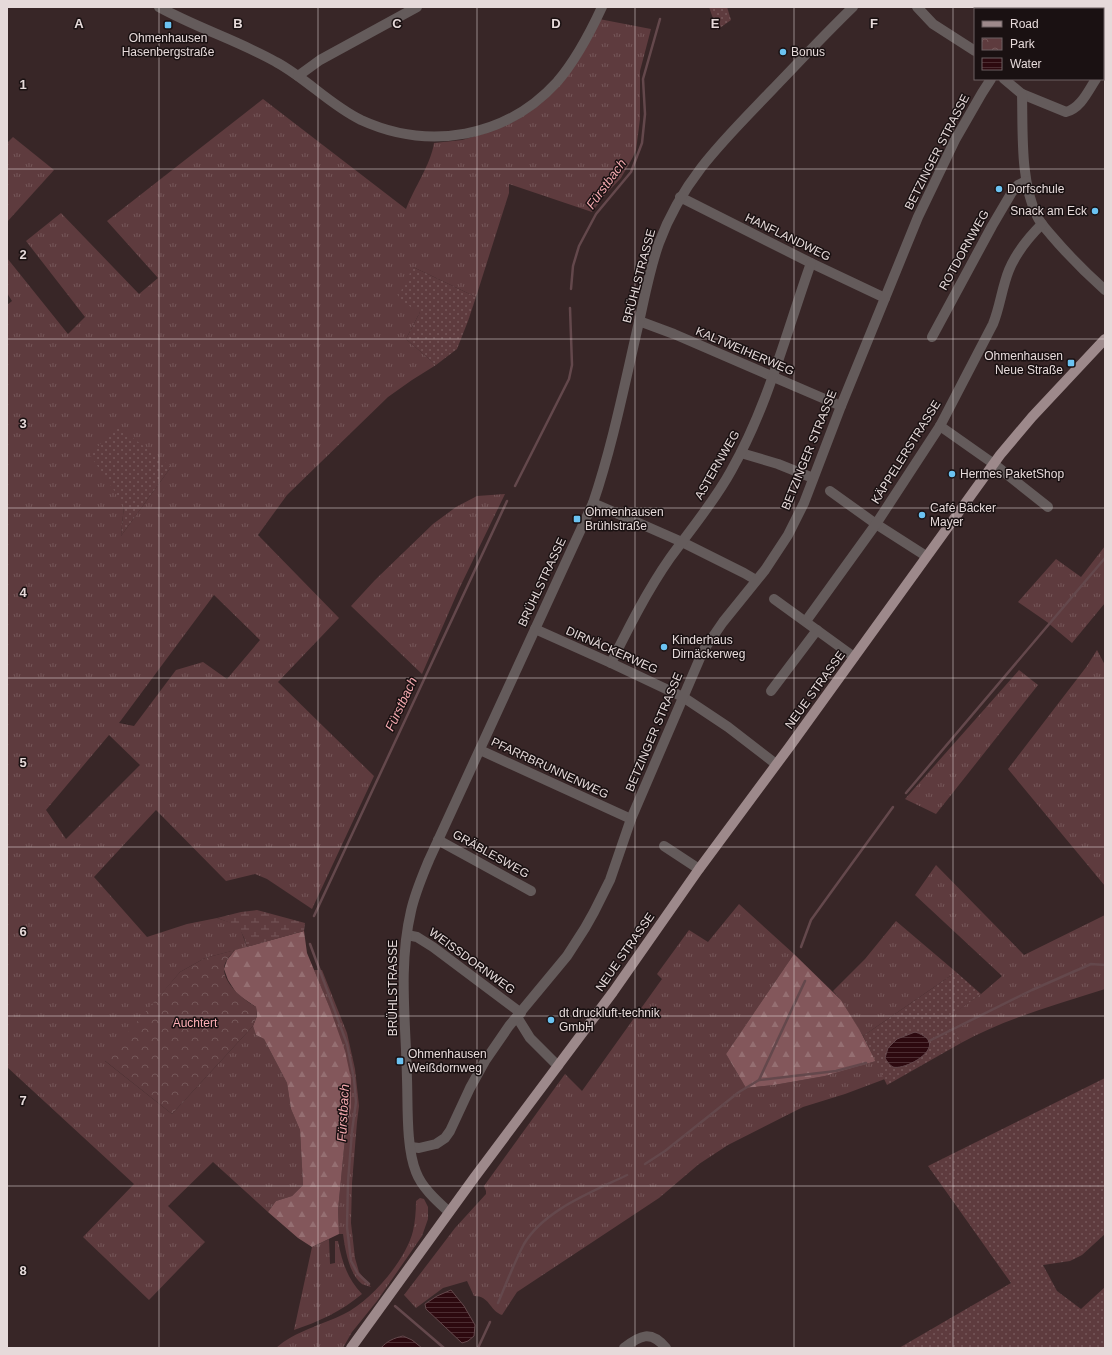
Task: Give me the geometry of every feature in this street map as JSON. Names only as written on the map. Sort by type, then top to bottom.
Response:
[{"type":"main road","name":"NEUE STRASSE","points":[[351,1348],[448,1212],[613,992],[699,870],[994,464],[1028,422],[1105,339]]},
{"type":"street","points":[[159,7],[278,62],[359,119],[382,128],[410,134],[435,137],[455,136],[475,132],[505,121],[532,104],[556,82],[575,57],[597,19],[602,7]]},
{"type":"street","points":[[298,76],[320,60],[417,7]]},
{"type":"street","name":"BRÜHLSTRASSE","points":[[448,1212],[421,1182],[416,1173],[411,1147],[404,972],[406,935],[417,889],[593,502],[609,450],[650,275],[659,244],[680,197],[714,151],[853,7]]},
{"type":"street","points":[[917,7],[933,24],[974,50]]},
{"type":"street","name":"BETZINGER STRASSE","points":[[411,1147],[429,1146],[436,1144],[445,1138],[450,1131],[470,1088],[485,1061],[502,1036],[557,968],[585,928],[610,880],[631,819],[703,651],[723,622],[774,557],[788,535],[804,503],[840,406],[909,238],[944,162],[990,80]]},
{"type":"street","points":[[1005,80],[1022,94],[1066,112],[1073,110],[1079,104],[1095,80]]},
{"type":"street","points":[[1022,94],[1026,181],[1029,196],[1037,216],[1065,252],[1105,290]]},
{"type":"street","name":"ROTDORNWEG","points":[[932,338],[992,226],[1012,192],[1018,185],[1026,181]]},
{"type":"street","name":"HANFLANDWEG","points":[[680,197],[811,263],[885,298]]},
{"type":"street","name":"KÄPPELERSTRASSE","points":[[806,621],[876,524],[940,426],[993,324],[999,308],[1009,269],[1025,242],[1042,224]]},
{"type":"street","name":"ASTERNWEG","points":[[612,663],[660,574],[720,490],[741,453],[759,415],[811,263]]},
{"type":"street","name":"KALTWEIHERWEG","points":[[639,321],[674,334],[840,406]]},
{"type":"street","points":[[940,426],[994,464],[1048,507]]},
{"type":"street","points":[[741,453],[778,464],[813,478]]},
{"type":"street","points":[[830,491],[876,524],[926,556]]},
{"type":"street","points":[[593,502],[682,542],[732,566],[756,580]]},
{"type":"street","points":[[774,599],[854,657]]},
{"type":"street","name":"DIRNÄCKERWEG","points":[[535,629],[612,663],[683,697],[728,727],[776,764]]},
{"type":"street","points":[[771,691],[817,630]]},
{"type":"street","name":"PFARRBRUNNENWEG","points":[[480,750],[631,819]]},
{"type":"street","name":"GRÄBLESWEG","points":[[438,840],[531,891]]},
{"type":"street","points":[[664,846],[699,870]]},
{"type":"street","name":"WEISSDORNWEG","points":[[406,935],[417,937],[433,947],[519,1015],[530,1038],[558,1066]]},
{"type":"street","points":[[624,1348],[640,1337],[646,1336],[656,1338],[666,1348]]},
{"type":"green space","points":[[709,7],[727,7],[731,20],[717,30]]},
{"type":"green space","points":[[599,19],[651,29],[640,71],[640,119],[636,150],[621,178],[592,212],[509,184],[509,193],[476,297],[413,267],[420,312],[406,339],[436,365],[388,397],[287,495],[258,535],[339,618],[278,682],[374,776],[312,909],[267,879],[255,874],[226,881],[156,810],[94,877],[147,937],[187,924],[217,918],[232,923],[240,928],[247,947],[205,958],[180,972],[105,1061],[172,1114],[253,1026],[256,1035],[264,1039],[287,1083],[291,1109],[300,1130],[303,1185],[292,1196],[276,1201],[268,1212],[213,1162],[168,1206],[205,1242],[149,1300],[83,1237],[134,1184],[7,1067],[7,305],[12,301],[7,293],[7,258],[68,334],[85,317],[26,241],[61,213],[139,294],[158,278],[107,221],[263,99],[406,209],[426,168],[434,143],[462,140],[486,133],[513,122],[535,108]],"holes":[[[171,467],[121,536],[124,505]],[[214,595],[260,640],[227,679],[203,662],[176,670],[134,726],[119,723]],[[109,735],[140,765],[66,839],[46,810]]]},
{"type":"green space","points":[[13,137],[54,170],[7,222],[7,143]]},
{"type":"green space","points":[[413,267],[476,297],[457,349],[436,365],[406,339],[420,312],[397,299]]},
{"type":"green space","points":[[117,426],[171,467],[121,536],[124,505],[90,455]]},
{"type":"green space","points":[[505,494],[459,589],[422,674],[351,606],[375,580],[433,524],[456,507],[477,496]]},
{"type":"green space","points":[[1105,546],[1105,603],[1072,643],[1047,622],[1018,602],[1056,559],[1081,577]]},
{"type":"green space","points":[[1097,650],[1105,665],[1105,886],[1008,769],[1087,666]]},
{"type":"green space","points":[[1019,670],[1038,685],[936,814],[905,799]]},
{"type":"green space","points":[[936,865],[1024,955],[1105,915],[1105,989],[1013,1019],[961,1043],[948,1017],[981,994],[1002,976],[915,895]]},
{"type":"green space","points":[[739,904],[794,954],[726,1054],[746,1088],[774,1085],[825,1076],[876,1061],[885,1079],[845,1094],[803,1107],[728,1145],[699,1164],[659,1198],[517,1292],[502,1315],[494,1310],[483,1298],[474,1296],[467,1281],[443,1288],[416,1308],[404,1295],[455,1228],[486,1194],[484,1186],[565,1074],[582,1091],[662,979],[657,974],[689,930],[708,942]]},
{"type":"green space","points":[[257,910],[305,923],[304,931],[247,947],[243,935],[237,927],[229,922],[217,918]]},
{"type":"green space","points":[[896,921],[956,972],[863,1036],[841,1000],[833,991],[865,959]]},
{"type":"green space","points":[[304,931],[307,953],[329,1006],[345,1051],[351,1079],[351,1108],[345,1138],[338,1210],[339,1234],[312,1247],[298,1238],[268,1212],[276,1201],[292,1196],[303,1185],[300,1130],[291,1109],[287,1083],[264,1039],[256,1035],[253,1026],[257,1016],[256,1007],[237,994],[228,980],[224,969],[227,960],[235,950]]},
{"type":"green space","name":"Auchtert","points":[[235,950],[225,963],[225,975],[231,986],[256,1007],[257,1016],[253,1026],[172,1114],[104,1060],[180,972],[205,958]]},
{"type":"green space","points":[[794,954],[841,1000],[876,1061],[825,1076],[774,1085],[746,1088],[726,1054]]},
{"type":"green space","points":[[314,970],[322,970],[347,1033],[355,1069],[359,1106],[352,1183],[351,1223],[355,1258],[359,1272],[371,1287],[362,1284],[354,1274],[348,1261],[343,1234],[339,1234],[338,1210],[345,1138],[351,1108],[329,1006]]},
{"type":"green space","points":[[956,972],[981,994],[949,1017],[961,1043],[887,1085],[863,1036]]},
{"type":"green space","points":[[1105,1078],[1105,1234],[1082,1255],[1070,1261],[1043,1265],[1057,1291],[1081,1309],[1105,1287],[1105,1348],[899,1348],[1011,1283],[928,1166]]},
{"type":"green space","points":[[420,1198],[424,1199],[428,1207],[428,1219],[422,1236],[377,1301],[352,1332],[343,1348],[276,1348],[283,1342],[300,1333],[344,1314],[365,1300],[376,1290],[395,1267],[409,1242],[413,1231],[416,1201]]},
{"type":"green space","points":[[329,1239],[330,1264],[335,1263],[335,1241],[338,1241],[341,1256],[349,1276],[362,1294],[346,1306],[330,1315],[294,1330],[312,1247]]},
{"type":"water","points":[[915,1032],[925,1037],[929,1043],[928,1049],[923,1056],[916,1061],[907,1065],[893,1067],[885,1058],[888,1048],[897,1039]]},
{"type":"water","points":[[451,1290],[464,1306],[475,1325],[474,1336],[468,1341],[462,1343],[426,1309],[425,1304],[437,1296]]},
{"type":"water","points":[[403,1336],[412,1340],[422,1348],[381,1348],[391,1340]]},
{"type":"waterway","name":"Fürstbach","points":[[571,289],[573,266],[579,246],[596,214],[631,172],[642,143],[645,114],[643,79],[660,19]]},
{"type":"waterway","name":"Fürstbach","points":[[515,486],[569,379],[572,365],[570,308]]},
{"type":"waterway","name":"Fürstbach","points":[[314,916],[507,501]]},
{"type":"waterway","points":[[906,793],[1105,558]]},
{"type":"waterway","points":[[801,947],[811,920],[893,807]]},
{"type":"waterway","name":"Fürstbach","points":[[310,944],[347,1044],[354,1079],[356,1102],[348,1182],[347,1227],[351,1261],[358,1274],[369,1284]]},
{"type":"waterway","points":[[929,1041],[1032,990],[1091,964],[1105,965]]},
{"type":"waterway","points":[[759,1080],[805,981]]},
{"type":"waterway","points":[[645,1164],[665,1151],[739,1092],[759,1080],[836,1071],[866,1063]]},
{"type":"waterway","points":[[498,1303],[520,1251],[533,1232],[544,1221],[584,1195],[627,1175]]},
{"type":"waterway","name":"Fürstbach","points":[[395,1306],[444,1348]]},
{"type":"waterway","points":[[478,1348],[490,1322]]},
{"type":"place","name":"Ohmenhausen Hasenbergstraße","points":[[168,25]]},
{"type":"place","name":"Bonus","points":[[783,52]]},
{"type":"place","name":"Dorfschule","points":[[999,189]]},
{"type":"place","name":"Snack am Eck","points":[[1095,211]]},
{"type":"place","name":"Ohmenhausen Neue Straße","points":[[1071,363]]},
{"type":"place","name":"Hermes PaketShop","points":[[952,474]]},
{"type":"place","name":"Café Bäcker Mayer","points":[[922,515]]},
{"type":"place","name":"Ohmenhausen Brühlstraße","points":[[577,519]]},
{"type":"place","name":"Kinderhaus Dirnäckerweg","points":[[664,647]]},
{"type":"place","name":"dt druckluft-technik GmbH","points":[[551,1020]]},
{"type":"place","name":"Ohmenhausen Weißdornweg","points":[[400,1061]]}]
